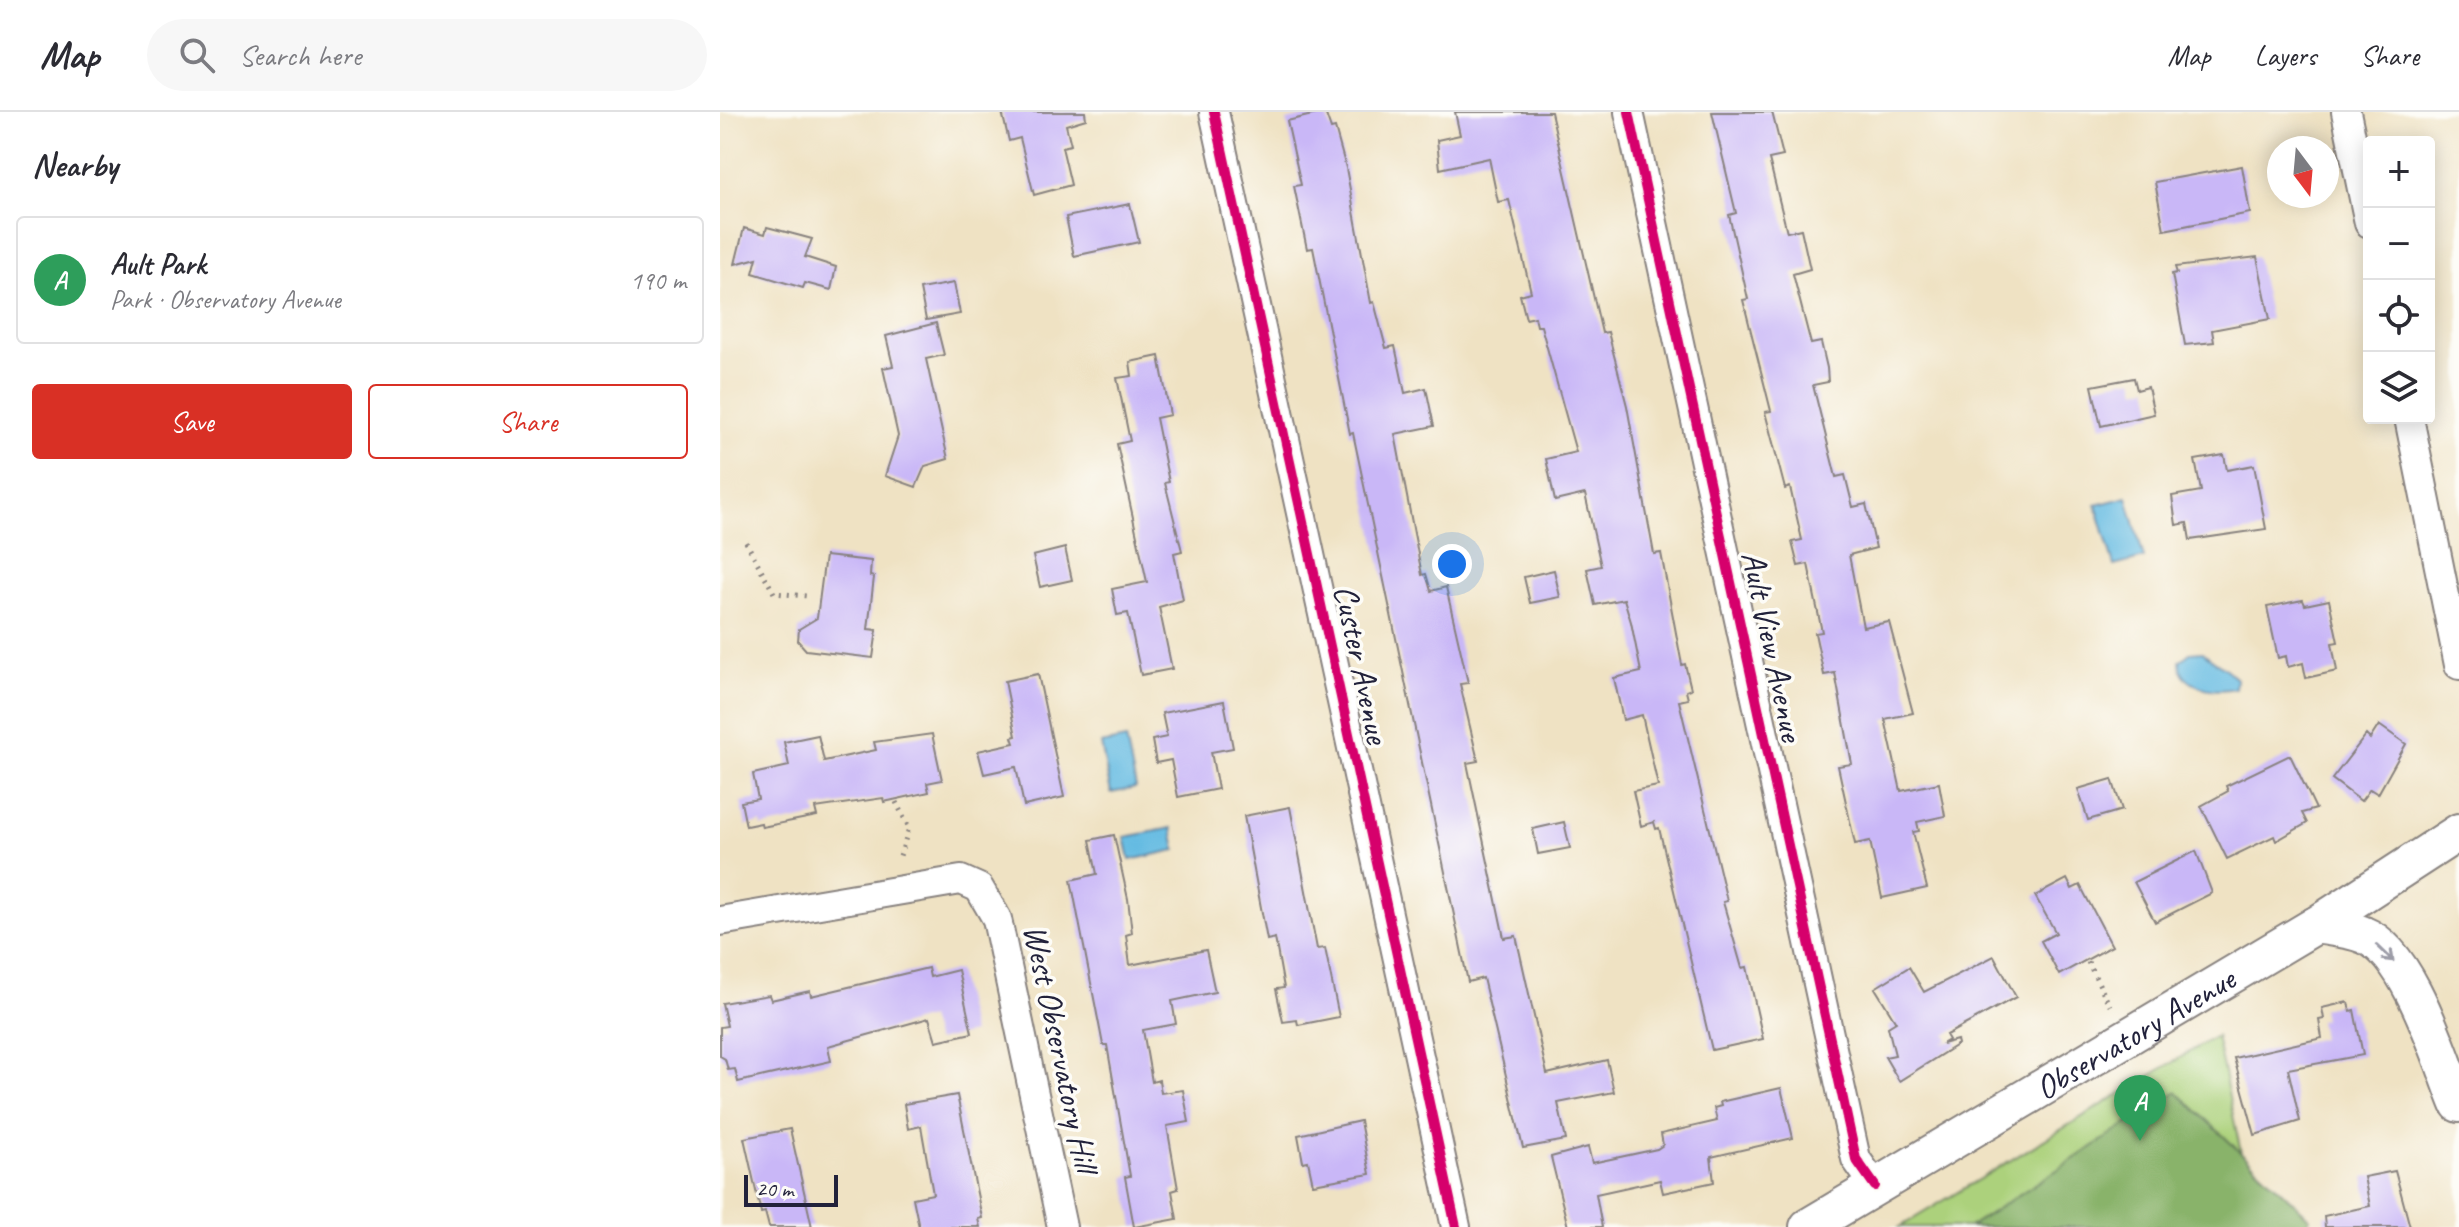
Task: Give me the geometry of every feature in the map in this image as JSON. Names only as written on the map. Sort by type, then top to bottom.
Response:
[{"type":"street","name":"Custer Avenue","points":[[1214,112],[1456,1227]]},
{"type":"street","name":"Ault View Avenue","points":[[1629,112],[1856,1159],[1875,1186]]},
{"type":"street","points":[[2346,112],[2366,208]]},
{"type":"street","points":[[2410,424],[2459,665]]},
{"type":"street","name":"Observatory Avenue","points":[[1808,1227],[2316,925],[2459,832]]},
{"type":"street","name":"West Observatory Hill","points":[[720,921],[961,880],[979,888],[997,919],[1062,1227]]},
{"type":"street","points":[[2316,925],[2366,935],[2393,959],[2412,987],[2459,1104]]},
{"type":"path","points":[[746,542],[774,593],[807,596]]},
{"type":"path","points":[[892,865],[901,857],[909,828],[896,802]]},
{"type":"path","points":[[2088,962],[2110,1006]]},
{"type":"green space","points":[[2216,1036],[2257,1227],[1900,1227]]},
{"type":"green space","points":[[2177,1092],[2310,1218],[2304,1227],[1969,1227]]},
{"type":"water","points":[[2127,497],[2144,558],[2114,566],[2096,505]]},
{"type":"water","points":[[2203,652],[2236,679],[2235,688],[2208,689],[2186,677],[2180,661],[2190,653]]},
{"type":"water","points":[[1126,739],[1136,788],[1111,793],[1101,744]]},
{"type":"water","points":[[1172,828],[1176,850],[1130,860],[1125,837]]},
{"type":"building","points":[[1002,112],[1085,112],[1086,119],[1066,125],[1071,145],[1062,147],[1071,185],[1034,195],[1020,138],[1009,141]]},
{"type":"building","points":[[1325,112],[1331,129],[1335,128],[1346,168],[1371,303],[1374,302],[1386,348],[1395,346],[1405,393],[1426,388],[1434,426],[1395,434],[1422,575],[1426,574],[1431,591],[1446,587],[1468,683],[1460,684],[1478,761],[1467,763],[1504,938],[1516,936],[1547,1074],[1607,1060],[1614,1092],[1558,1103],[1566,1140],[1523,1148],[1483,978],[1468,982],[1313,248],[1307,249],[1294,186],[1301,185],[1287,121]]},
{"type":"building","points":[[1455,112],[1551,112],[1602,333],[1608,332],[1627,406],[1654,554],[1661,553],[1682,665],[1685,664],[1691,689],[1686,691],[1688,699],[1679,701],[1727,901],[1723,902],[1742,968],[1747,967],[1763,1039],[1712,1050],[1659,828],[1656,829],[1654,822],[1641,826],[1633,791],[1658,786],[1642,715],[1623,720],[1614,678],[1641,672],[1631,622],[1624,599],[1595,605],[1587,569],[1601,566],[1585,494],[1555,501],[1546,459],[1576,452],[1541,326],[1537,326],[1535,317],[1526,319],[1520,295],[1531,292],[1509,200],[1498,202],[1489,158],[1440,169],[1437,140],[1460,135]]},
{"type":"building","points":[[1712,112],[1772,112],[1783,156],[1769,159],[1787,232],[1801,229],[1810,269],[1793,274],[1811,344],[1821,342],[1827,368],[1828,382],[1813,385],[1836,477],[1845,475],[1853,507],[1866,504],[1876,548],[1849,555],[1863,627],[1889,622],[1913,713],[1885,719],[1901,791],[1939,783],[1945,816],[1917,822],[1919,831],[1913,832],[1927,888],[1882,898],[1870,841],[1855,844],[1838,766],[1852,764],[1835,673],[1824,675],[1815,633],[1822,632],[1808,564],[1798,566],[1792,542],[1802,540],[1790,487],[1785,489],[1765,412],[1771,411],[1743,300],[1748,299],[1729,215],[1736,213]]},
{"type":"building","points":[[2242,166],[2250,213],[2164,230],[2155,182]]},
{"type":"building","points":[[1130,204],[1139,242],[1074,256],[1066,217]]},
{"type":"building","points":[[767,227],[812,239],[805,257],[836,267],[831,290],[805,283],[803,288],[753,273],[757,258],[735,264],[744,228],[765,234]]},
{"type":"building","points":[[2257,257],[2270,319],[2212,330],[2214,342],[2185,345],[2172,274],[2177,273],[2175,267]]},
{"type":"building","points":[[954,283],[960,314],[926,320],[920,289]]},
{"type":"building","points":[[936,323],[944,355],[926,359],[948,459],[925,466],[916,487],[885,476],[898,436],[883,368],[893,366],[886,336]]},
{"type":"building","points":[[1159,356],[1170,415],[1156,418],[1169,482],[1165,483],[1182,551],[1174,553],[1183,600],[1159,607],[1172,669],[1141,675],[1128,613],[1117,615],[1112,589],[1147,582],[1117,444],[1130,441],[1117,378],[1132,376],[1130,362]]},
{"type":"building","points":[[2134,378],[2137,390],[2148,387],[2154,414],[2101,426],[2092,386]]},
{"type":"building","points":[[2224,455],[2227,470],[2254,465],[2266,529],[2190,540],[2187,523],[2176,525],[2172,496],[2201,491],[2195,460]]},
{"type":"building","points":[[1065,548],[1072,580],[1040,587],[1033,556]]},
{"type":"building","points":[[825,556],[871,561],[870,576],[874,577],[868,629],[877,630],[873,658],[806,650],[798,641],[799,629],[817,618]]},
{"type":"building","points":[[1554,570],[1560,597],[1530,603],[1524,577]]},
{"type":"building","points":[[2303,600],[2305,605],[2329,600],[2338,642],[2332,643],[2337,671],[2306,678],[2303,663],[2288,667],[2286,656],[2278,658],[2267,607]]},
{"type":"building","points":[[1038,674],[1064,797],[1024,806],[1016,767],[984,774],[978,751],[1014,743],[1012,737],[1016,736],[1005,681]]},
{"type":"building","points":[[1224,701],[1233,748],[1211,752],[1218,789],[1178,797],[1171,760],[1156,763],[1152,740],[1167,737],[1162,713]]},
{"type":"building","points":[[2379,725],[2406,744],[2378,794],[2370,789],[2361,801],[2332,779],[2366,735],[2370,739]]},
{"type":"building","points":[[932,734],[942,780],[927,783],[929,792],[884,802],[883,798],[815,808],[817,816],[762,827],[761,823],[746,826],[741,802],[758,799],[753,774],[789,766],[784,742],[818,735],[824,761],[876,750],[874,742]]},
{"type":"building","points":[[2290,755],[2316,809],[2302,813],[2307,823],[2276,841],[2274,836],[2227,859],[2201,806],[2228,791],[2226,786]]},
{"type":"building","points":[[2112,779],[2122,810],[2088,820],[2078,789]]},
{"type":"building","points":[[1290,807],[1317,949],[1325,948],[1339,1017],[1298,1025],[1297,1020],[1283,1022],[1276,989],[1284,988],[1275,938],[1267,940],[1244,816]]},
{"type":"building","points":[[1564,822],[1570,848],[1538,854],[1533,829]]},
{"type":"building","points":[[1114,835],[1128,899],[1132,933],[1126,935],[1130,965],[1206,950],[1215,992],[1172,1001],[1176,1024],[1143,1030],[1152,1082],[1159,1080],[1161,1093],[1183,1090],[1189,1122],[1167,1126],[1178,1189],[1172,1191],[1177,1219],[1134,1227],[1125,1177],[1130,1176],[1107,1045],[1103,1045],[1071,880],[1097,874],[1090,840]]},
{"type":"building","points":[[2196,851],[2212,893],[2155,922],[2134,882]]},
{"type":"building","points":[[2067,879],[2072,889],[2080,885],[2112,946],[2059,975],[2041,941],[2056,933],[2035,896]]},
{"type":"building","points":[[1994,956],[2016,997],[1946,1035],[1949,1040],[1942,1044],[1957,1040],[1958,1044],[1899,1081],[1885,1057],[1895,1055],[1888,1027],[1896,1022],[1875,988],[1909,967],[1924,992]]},
{"type":"building","points":[[928,968],[930,977],[958,970],[972,1033],[936,1041],[929,1018],[828,1046],[831,1061],[738,1082],[735,1069],[728,1070],[725,1059],[720,1056],[720,1027],[727,1026],[722,1003],[769,995],[771,1000],[810,991],[811,996]]},
{"type":"building","points":[[2348,1002],[2350,1011],[2354,1010],[2363,1055],[2288,1069],[2300,1121],[2255,1135],[2234,1058],[2322,1038],[2319,1020],[2324,1019],[2322,1008]]},
{"type":"building","points":[[1781,1088],[1793,1138],[1711,1157],[1714,1182],[1663,1193],[1660,1180],[1596,1194],[1602,1227],[1568,1227],[1551,1157],[1588,1147],[1592,1163],[1657,1149],[1663,1145],[1661,1134],[1717,1121],[1714,1108],[1721,1106],[1720,1102]]},
{"type":"building","points":[[957,1095],[982,1218],[978,1219],[980,1227],[919,1227],[913,1198],[933,1194],[921,1126],[908,1129],[904,1104]]},
{"type":"building","points":[[1360,1121],[1370,1174],[1313,1184],[1308,1161],[1303,1162],[1298,1135]]},
{"type":"building","points":[[790,1129],[812,1227],[769,1227],[765,1212],[761,1213],[744,1138]]},
{"type":"building","points":[[2395,1171],[2410,1227],[2325,1227],[2324,1216],[2370,1206],[2364,1177]]},
{"type":"cycle path","points":[[1214,112],[1456,1227]]},
{"type":"cycle path","points":[[1629,112],[1856,1159],[1875,1186]]},
{"type":"place","name":"Ault Park","points":[[2140,1141]]}]
